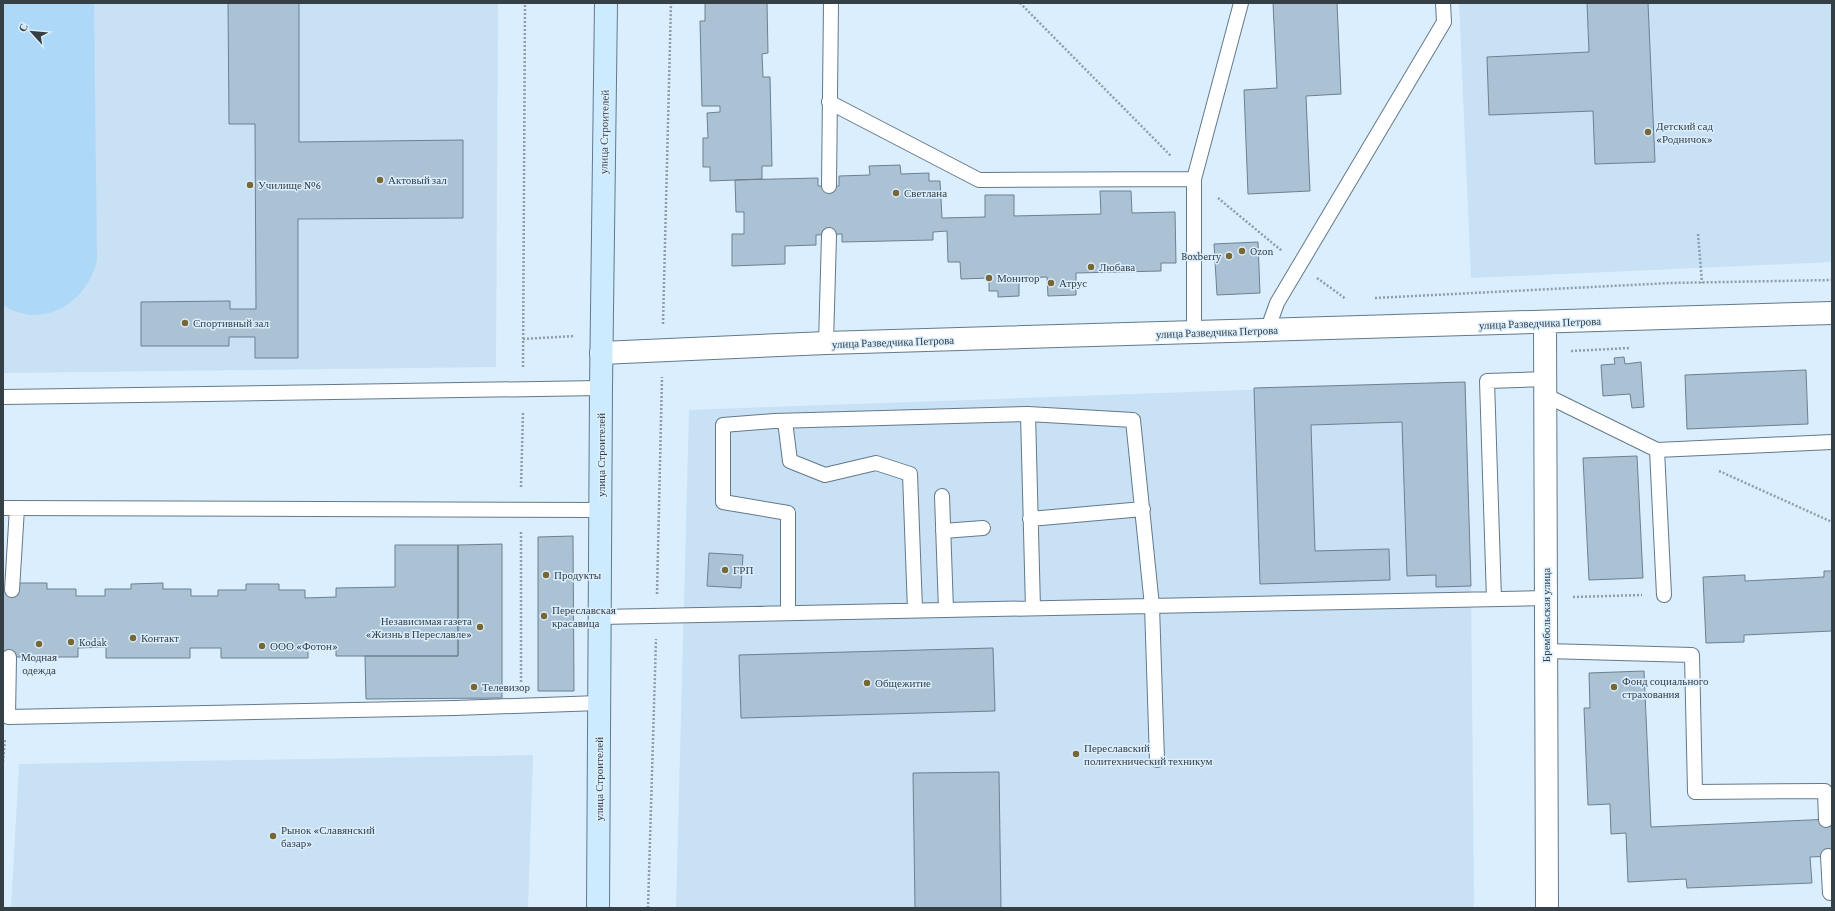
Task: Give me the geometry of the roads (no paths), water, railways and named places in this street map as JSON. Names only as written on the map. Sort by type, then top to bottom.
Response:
[{"type":"main road","name":"улица Строителей","points":[[598,908],[601,353],[606,3]]},
{"type":"street","name":"улица Разведчика Петрова","points":[[601,353],[826,344],[1832,313]]},
{"type":"street","name":"Брембольская улица","points":[[1545,323],[1547,908]]},
{"type":"lane","points":[[828,186],[831,3]]},
{"type":"lane","points":[[1194,333],[1194,179],[1241,3]]},
{"type":"lane","points":[[1267,331],[1277,303],[1444,22],[1443,3]]},
{"type":"lane","points":[[829,102],[979,180],[1194,179]]},
{"type":"lane","points":[[826,344],[829,235]]},
{"type":"lane","points":[[1494,599],[1487,381],[1545,387],[1656,450],[1832,442]]},
{"type":"lane","points":[[3,397],[601,388]]},
{"type":"lane","points":[[1028,414],[1033,608]]},
{"type":"lane","points":[[788,613],[788,513],[722,502],[723,425],[786,421],[1028,414],[1133,420],[1152,606],[1157,760]]},
{"type":"lane","points":[[786,421],[790,461],[825,474],[876,463],[910,474],[915,610]]},
{"type":"lane","points":[[1656,450],[1664,595]]},
{"type":"lane","points":[[942,496],[946,610]]},
{"type":"lane","points":[[3,508],[600,510]]},
{"type":"lane","points":[[12,590],[17,508]]},
{"type":"lane","points":[[1030,519],[1142,509]]},
{"type":"lane","points":[[943,531],[983,528]]},
{"type":"lane","points":[[600,617],[1546,598]]},
{"type":"lane","points":[[1546,651],[1692,655],[1696,792],[1825,791],[1826,820]]},
{"type":"lane","points":[[9,657],[8,717],[522,706],[599,702]]},
{"type":"lane","points":[[1828,856],[1830,893],[1832,893]]},
{"type":"place","name":"Детский сад «Родничок»","points":[[1648,132]]},
{"type":"place","name":"Актовый зал","points":[[380,180]]},
{"type":"place","name":"Училище №6","points":[[250,185]]},
{"type":"place","name":"Светлана","points":[[896,193]]},
{"type":"place","name":"Ozon","points":[[1242,251]]},
{"type":"place","name":"Boxberry","points":[[1229,256]]},
{"type":"place","name":"Любава","points":[[1091,267]]},
{"type":"place","name":"Монитор","points":[[989,278]]},
{"type":"place","name":"Атрус","points":[[1051,283]]},
{"type":"place","name":"Спортивный зал","points":[[185,323]]},
{"type":"place","name":"ГРП","points":[[725,570]]},
{"type":"place","name":"Продукты","points":[[546,575]]},
{"type":"place","name":"Переславская красавица","points":[[544,616]]},
{"type":"place","name":"Независимая газета «Жизнь в Переславле»","points":[[480,627]]},
{"type":"place","name":"Контакт","points":[[133,638]]},
{"type":"place","name":"Kodak","points":[[71,642]]},
{"type":"place","name":"Модная одежда","points":[[39,644]]},
{"type":"place","name":"ООО «Фотон»","points":[[262,646]]},
{"type":"place","name":"Общежитие","points":[[867,683]]},
{"type":"place","name":"Телевизор","points":[[474,687]]},
{"type":"place","name":"Фонд социального страхования","points":[[1614,687]]},
{"type":"place","name":"Переславский политехнический техникум","points":[[1076,754]]},
{"type":"place","name":"Рынок «Славянский базар»","points":[[273,836]]}]
